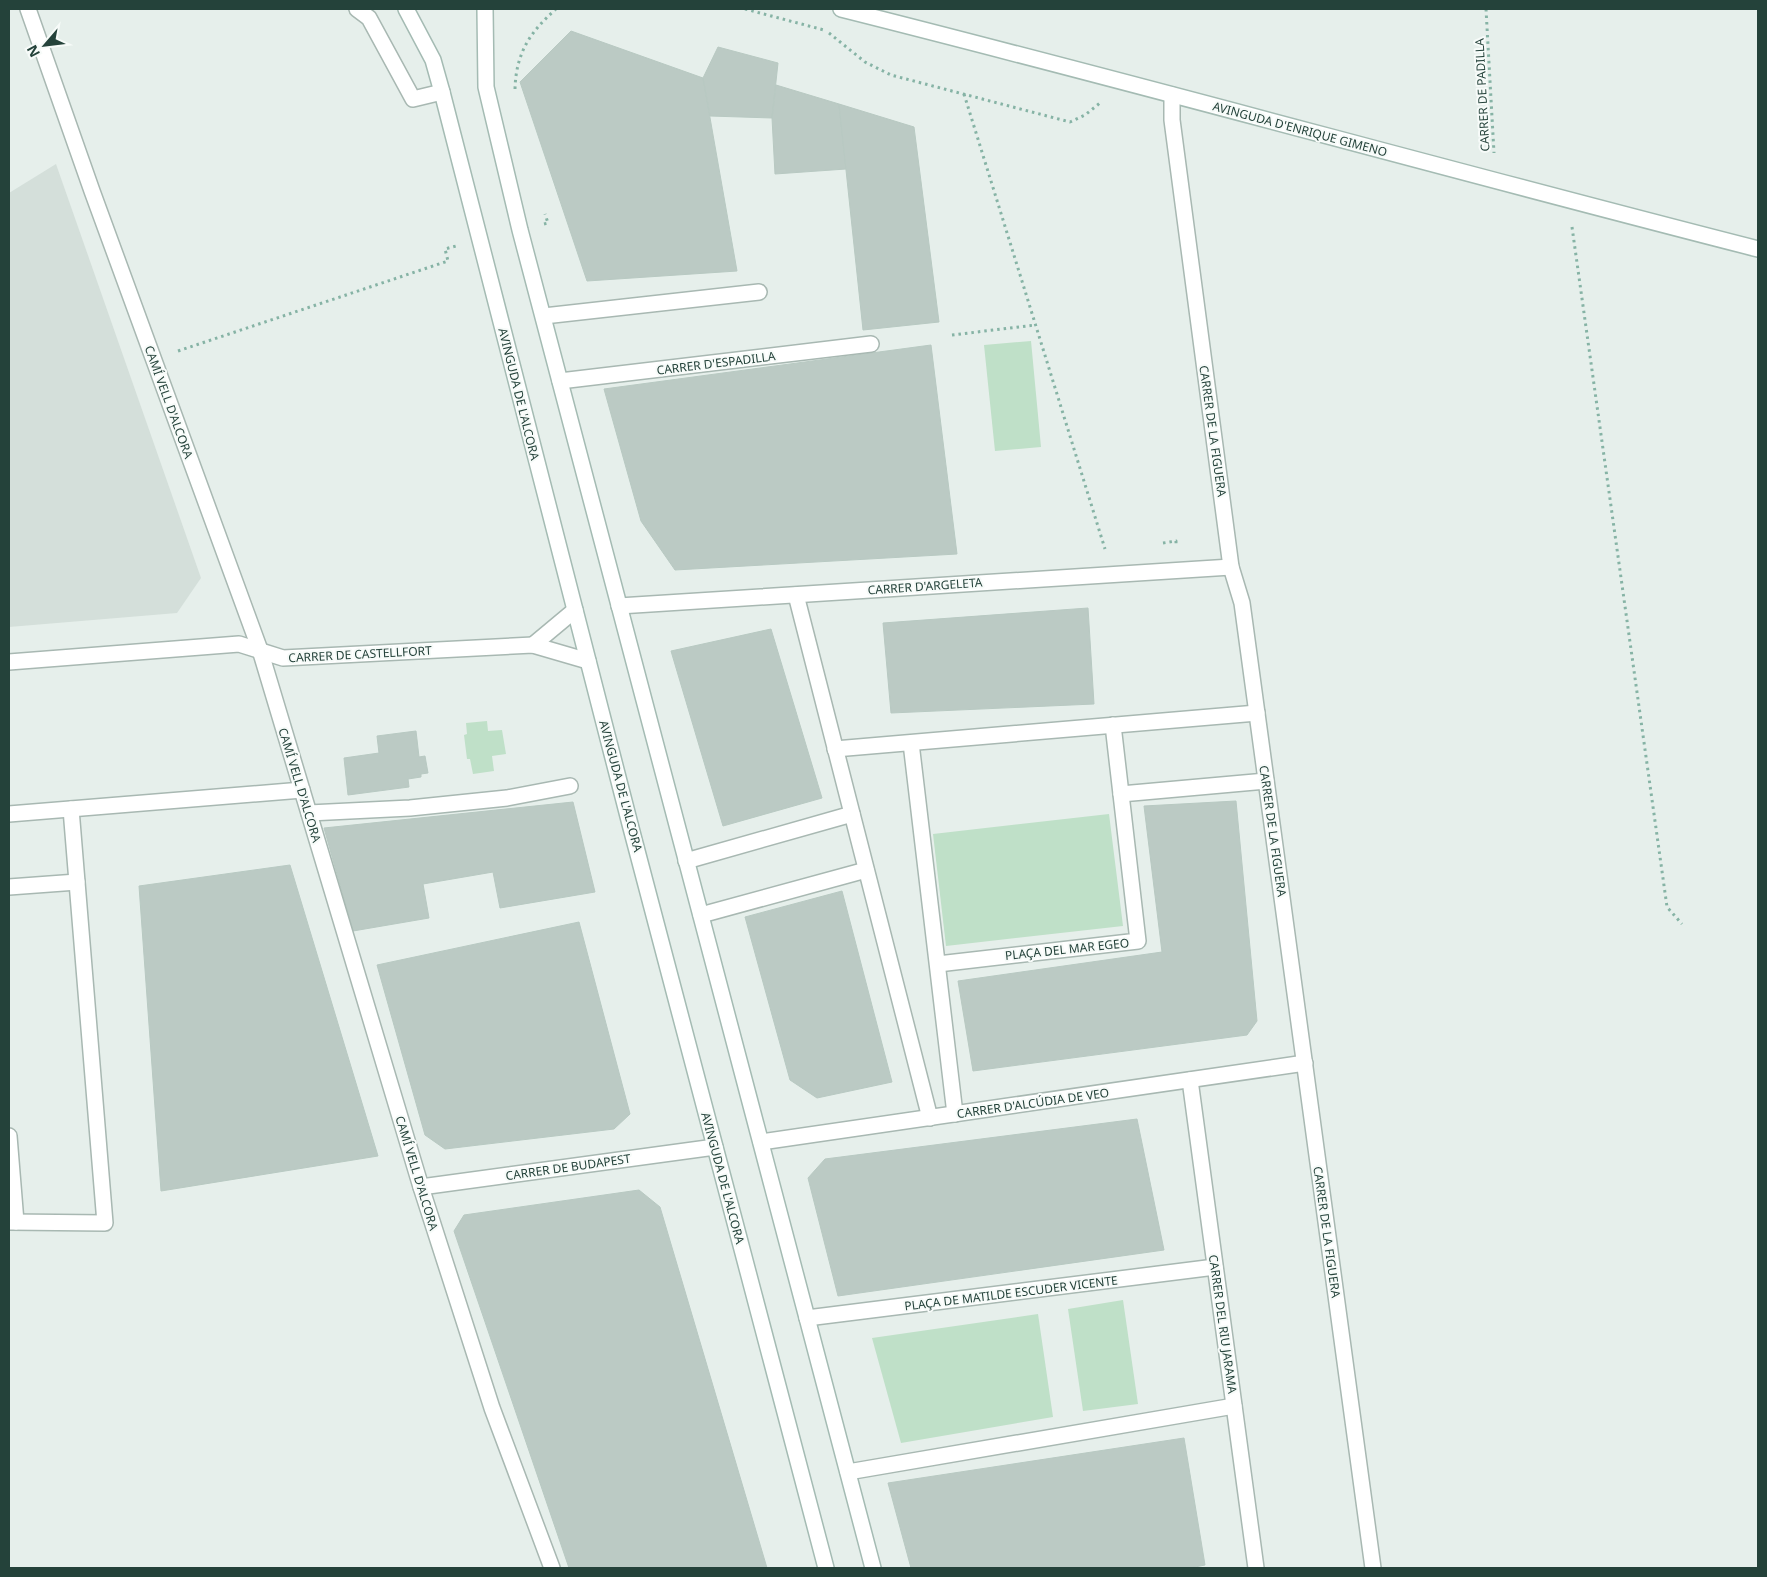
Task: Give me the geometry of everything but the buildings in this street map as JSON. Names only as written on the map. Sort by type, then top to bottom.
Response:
[{"type":"street","name":"CAMÍ VELL D'ALCORA","points":[[28,9],[153,359],[260,650],[421,1187],[492,1408],[552,1568]]},
{"type":"street","points":[[357,9],[369,18],[413,99],[442,92]]},
{"type":"street","name":"AVINGUDA DE L'ALCORA","points":[[406,9],[433,60],[442,92],[588,661],[826,1568]]},
{"type":"street","points":[[485,9],[486,87],[520,230],[873,1568]]},
{"type":"street","name":"AVINGUDA D'ENRIQUE GIMENO","points":[[841,9],[1758,249]]},
{"type":"street","name":"CARRER DE LA FIGUERA","points":[[1172,95],[1172,120],[1232,567],[1242,603],[1373,1568]]},
{"type":"street","points":[[544,316],[759,292]]},
{"type":"street","name":"CARRER D'ESPADILLA","points":[[560,381],[871,344]]},
{"type":"street","name":"CARRER D'ARGELETA","points":[[619,606],[1232,567]]},
{"type":"street","points":[[796,595],[930,1118]]},
{"type":"street","points":[[534,645],[575,610]]},
{"type":"street","name":"CARRER DE CASTELLFORT","points":[[9,662],[239,644],[283,658],[534,645],[588,661]]},
{"type":"street","points":[[835,749],[1257,713]]},
{"type":"street","name":"PLAÇA DEL MAR EGEO","points":[[938,964],[1138,941],[1113,725]]},
{"type":"street","points":[[912,743],[955,1114]]},
{"type":"street","points":[[1121,794],[1266,781]]},
{"type":"street","points":[[309,813],[410,808],[507,798],[570,786]]},
{"type":"street","points":[[9,814],[302,790]]},
{"type":"street","points":[[9,1136],[12,1222],[105,1224],[71,809]]},
{"type":"street","points":[[686,861],[852,814]]},
{"type":"street","points":[[701,915],[866,870]]},
{"type":"street","points":[[9,887],[77,882]]},
{"type":"street","name":"CARRER D'ALCÚDIA DE VEO","points":[[761,1142],[1304,1063]]},
{"type":"street","name":"CARRER DEL RIU JARAMA","points":[[1190,1080],[1256,1568]]},
{"type":"street","name":"CARRER DE BUDAPEST","points":[[421,1187],[715,1147]]},
{"type":"street","name":"PLAÇA DE MATILDE ESCUDER VICENTE","points":[[807,1318],[1215,1267]]},
{"type":"street","points":[[848,1472],[1234,1406]]},
{"type":"path","points":[[514,96],[515,72],[524,46],[540,23],[556,9]]},
{"type":"path","points":[[745,9],[823,29],[866,62],[891,75],[1070,122],[1085,116],[1102,102]]},
{"type":"path","name":"CARRER DE PADILLA","points":[[1486,9],[1496,181]]},
{"type":"path","points":[[964,94],[1105,549],[1114,548]]},
{"type":"path","points":[[1570,201],[1571,223],[1667,907],[1682,924]]},
{"type":"path","points":[[520,230],[548,224],[543,205]]},
{"type":"path","points":[[153,359],[448,261],[445,249],[480,240]]},
{"type":"path","points":[[952,335],[1035,325]]},
{"type":"path","points":[[1158,543],[1176,542],[1176,550]]},
{"type":"shaded area","points":[[56,164],[201,578],[177,613],[9,627],[9,193]]},
{"type":"green space","points":[[1031,341],[1041,447],[995,451],[984,345]]},
{"type":"green space","points":[[487,721],[488,731],[502,730],[506,754],[492,756],[494,771],[473,774],[470,759],[467,759],[464,735],[467,734],[466,723]]},
{"type":"green space","points":[[1109,814],[1123,926],[946,946],[933,834]]},
{"type":"green space","points":[[1123,1300],[1138,1404],[1083,1411],[1068,1309]]},
{"type":"green space","points":[[1038,1314],[1053,1417],[901,1443],[872,1338]]}]
